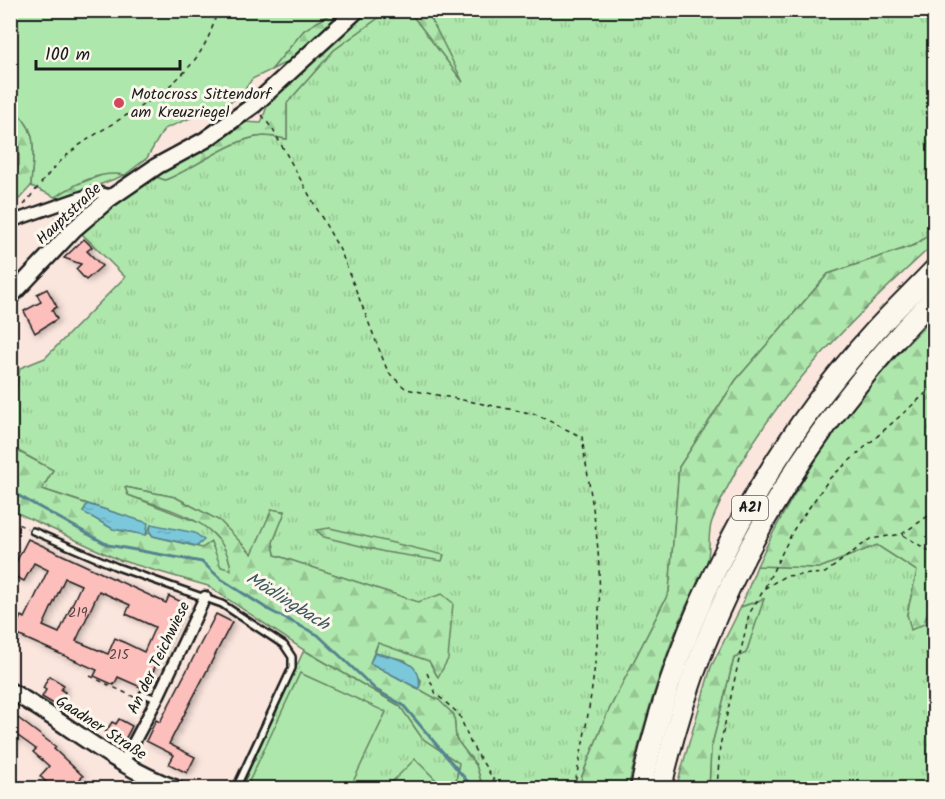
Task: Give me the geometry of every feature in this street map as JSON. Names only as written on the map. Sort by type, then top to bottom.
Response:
[{"type":"highway","name":"A21","points":[[641,789],[678,660],[717,569],[761,487],[813,408],[866,342],[934,270]]},
{"type":"highway","name":"A21","points":[[661,789],[696,669],[732,580],[777,496],[835,411],[887,346],[934,298]]},
{"type":"main road","name":"Hauptstraße","points":[[10,297],[74,229],[113,196],[157,166],[205,140],[254,105],[357,10]]},
{"type":"main road","name":"Gaadner Straße","points":[[10,691],[122,765],[174,789]]},
{"type":"street","points":[[10,222],[96,192],[113,196]]},
{"type":"street","name":"An der Teichwiese","points":[[122,765],[155,703],[205,597]]},
{"type":"lane","points":[[33,531],[117,567],[222,604],[284,645],[292,657],[292,668],[236,789]]},
{"type":"lane","points":[[143,694],[155,703]]},
{"type":"path","points":[[17,210],[24,206],[57,165],[77,147],[119,122],[178,79],[207,45],[217,10]]},
{"type":"path","points":[[254,105],[273,130],[341,252],[388,372],[406,389],[535,414],[582,437],[598,551],[598,630],[574,789]]},
{"type":"path","points":[[43,212],[74,229]]},
{"type":"path","points":[[717,789],[720,746],[749,614],[765,588],[794,529],[830,478],[934,386]]},
{"type":"path","points":[[765,588],[785,576],[825,573],[870,539],[902,534],[934,512]]},
{"type":"path","points":[[10,521],[33,531]]},
{"type":"path","points":[[902,534],[928,553],[934,554]]},
{"type":"path","points":[[427,673],[436,694],[459,714],[471,744],[499,789]]},
{"type":"path","points":[[90,676],[155,703]]},
{"type":"green space","name":"Motocross Sittendorf am Kreuzriegel","points":[[10,11],[335,11],[304,30],[271,70],[252,79],[239,98],[164,129],[147,158],[125,175],[98,176],[55,197],[31,186],[33,142],[31,133],[21,116],[11,108]]},
{"type":"green space","points":[[335,11],[343,11],[291,60],[271,70],[304,30]]},
{"type":"green space","points":[[368,11],[388,11],[334,50],[287,103],[287,139],[267,136],[252,138],[227,147],[165,180],[151,175],[243,122],[261,123],[270,98]]},
{"type":"green space","points":[[388,11],[409,11],[461,79],[427,11],[934,11],[934,231],[915,245],[828,274],[736,380],[679,467],[669,592],[607,714],[582,776],[580,788],[483,788],[476,765],[456,739],[454,715],[438,700],[419,689],[421,680],[405,660],[375,653],[378,642],[429,661],[437,676],[418,602],[275,555],[273,542],[285,511],[272,510],[252,555],[220,521],[175,497],[125,487],[128,495],[205,525],[226,548],[232,571],[221,567],[197,546],[203,540],[151,525],[146,535],[147,523],[42,489],[53,470],[11,447],[11,418],[20,368],[45,358],[125,277],[82,234],[118,198],[151,175],[165,180],[239,142],[252,138],[264,136],[287,139],[287,103],[334,50]]},
{"type":"green space","points":[[409,11],[427,11],[463,82]]},
{"type":"green space","points":[[11,108],[27,124],[33,142],[33,152],[31,186],[11,208],[10,177],[19,165],[19,146],[11,132]]},
{"type":"green space","points":[[110,172],[125,175],[63,199],[55,197],[75,185]]},
{"type":"green space","points":[[934,231],[934,244],[869,305],[807,370],[753,442],[731,480],[712,521],[705,568],[684,611],[659,676],[628,788],[580,788],[582,776],[607,714],[669,592],[679,467],[736,380],[828,274],[915,245]]},
{"type":"green space","points":[[934,317],[934,590],[924,624],[911,630],[907,614],[917,571],[877,545],[819,568],[757,566],[792,498],[834,433],[882,372]]},
{"type":"green space","points":[[10,447],[53,470],[42,489],[87,504],[83,512],[113,529],[146,535],[150,532],[153,536],[202,548],[211,542],[221,567],[231,570],[227,553],[207,528],[177,512],[128,495],[125,487],[175,497],[220,521],[252,554],[272,509],[285,512],[273,542],[275,555],[418,602],[442,594],[453,603],[448,659],[438,677],[429,661],[378,643],[370,663],[439,700],[454,715],[456,739],[476,765],[483,788],[455,788],[459,763],[422,738],[400,706],[304,650],[208,586],[119,560],[11,510]]},
{"type":"green space","points":[[330,528],[444,555],[442,561],[385,552],[324,537],[316,530]]},
{"type":"green space","points":[[877,545],[917,571],[907,614],[934,590],[934,788],[709,788],[711,748],[734,658],[746,653],[763,599],[741,607],[757,566],[819,568]]},
{"type":"green space","points":[[764,599],[746,653],[734,658],[711,748],[709,788],[676,788],[711,667],[741,607]]},
{"type":"green space","points":[[304,650],[400,706],[422,738],[459,763],[455,788],[241,788]]},
{"type":"green space","points":[[300,673],[386,712],[350,788],[246,788]]},
{"type":"green space","points":[[415,759],[444,788],[386,788]]},
{"type":"water","points":[[87,504],[148,523],[146,535],[113,529],[83,512]]},
{"type":"water","points":[[151,524],[195,533],[204,540],[197,546],[153,536],[150,532]]},
{"type":"water","points":[[375,653],[407,662],[417,672],[419,689],[370,663]]},
{"type":"building","points":[[84,239],[92,247],[87,251],[102,266],[86,280],[76,269],[81,264],[64,258]]},
{"type":"building","points":[[47,289],[57,307],[52,310],[57,319],[35,333],[24,311],[41,302],[37,294]]},
{"type":"building","points":[[28,539],[166,603],[169,596],[184,603],[145,689],[118,677],[114,685],[94,676],[97,670],[13,633],[21,616],[25,618],[48,570],[34,563],[24,581],[10,574]],"holes":[[[65,578],[81,585],[59,633],[43,626]],[[99,591],[130,605],[126,614],[155,627],[144,652],[115,638],[108,654],[76,641]]]},
{"type":"building","points":[[216,614],[232,622],[169,744],[195,757],[187,773],[169,764],[174,755],[146,741],[156,720],[160,722]]},
{"type":"building","points":[[49,676],[64,685],[61,690],[65,692],[57,706],[42,697],[46,690],[43,688]]},
{"type":"building","points":[[18,718],[56,747],[54,749],[83,776],[70,789],[46,789],[49,785],[40,776],[49,766],[33,752],[36,749],[18,736],[10,747],[10,728]]},
{"type":"building","points":[[119,719],[132,726],[123,743],[105,733],[112,722],[116,724]]},
{"type":"waterway","name":"Mödlingbach","points":[[10,491],[108,545],[202,562],[221,579],[269,610],[318,635],[376,690],[403,705],[473,788]]},
{"type":"place","name":"Motocross Sittendorf am Kreuzriegel","points":[[119,103]]}]
